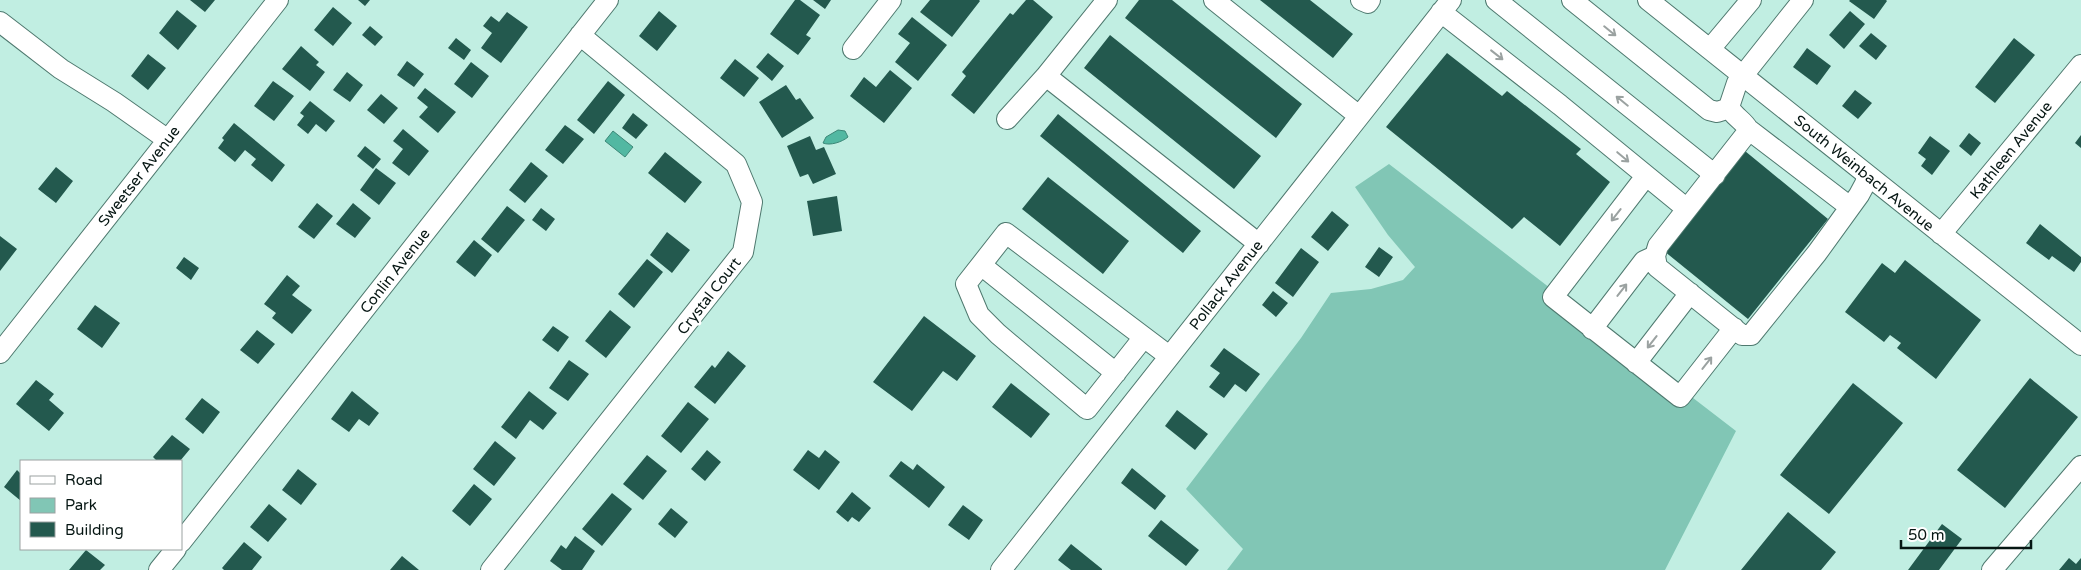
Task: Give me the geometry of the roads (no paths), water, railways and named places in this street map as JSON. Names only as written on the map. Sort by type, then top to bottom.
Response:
[{"type":"street","name":"Sweetser Avenue","points":[[0,353],[278,0]]},
{"type":"street","name":"Conlin Avenue","points":[[182,541],[608,0]]},
{"type":"street","points":[[853,49],[891,0]]},
{"type":"street","points":[[1007,119],[1046,76],[1107,0]]},
{"type":"street","points":[[1214,0],[1359,116]]},
{"type":"street","points":[[1360,0],[1368,3],[1370,0]]},
{"type":"street","points":[[1502,0],[1496,0],[1715,175]]},
{"type":"street","points":[[1572,0],[1709,110],[1717,112],[1730,108]]},
{"type":"street","name":"South Weinbach Avenue","points":[[1648,0],[2081,345]]},
{"type":"street","points":[[1710,49],[1751,0]]},
{"type":"street","points":[[1803,0],[1743,75],[1735,88],[1730,108],[1732,113],[1748,129],[1850,208]]},
{"type":"street","points":[[1446,6],[1459,25],[1687,209]]},
{"type":"street","name":"Pollack Avenue","points":[[1001,570],[1446,6]]},
{"type":"street","points":[[0,22],[61,69],[114,102],[168,140]]},
{"type":"street","name":"Crystal Court","points":[[491,570],[743,252],[752,202],[736,164],[580,35]]},
{"type":"street","name":"Kathleen Avenue","points":[[1941,234],[2081,65]]},
{"type":"street","points":[[1046,76],[1259,244]]},
{"type":"street","points":[[1748,129],[1742,141],[1658,246],[1655,256],[1657,267],[1742,335],[1751,335],[1817,252],[1863,189],[1866,174]]},
{"type":"street","points":[[1646,176],[1553,297],[1680,397],[1734,328]]},
{"type":"street","points":[[1112,429],[998,334],[979,315],[966,284],[1006,233],[1170,356]]},
{"type":"street","points":[[1592,329],[1644,261],[1655,256]]},
{"type":"street","points":[[981,265],[1116,373]]},
{"type":"street","points":[[1636,363],[1690,293]]},
{"type":"street","points":[[1087,410],[1144,337]]},
{"type":"street","points":[[1992,570],[2081,466]]}]
